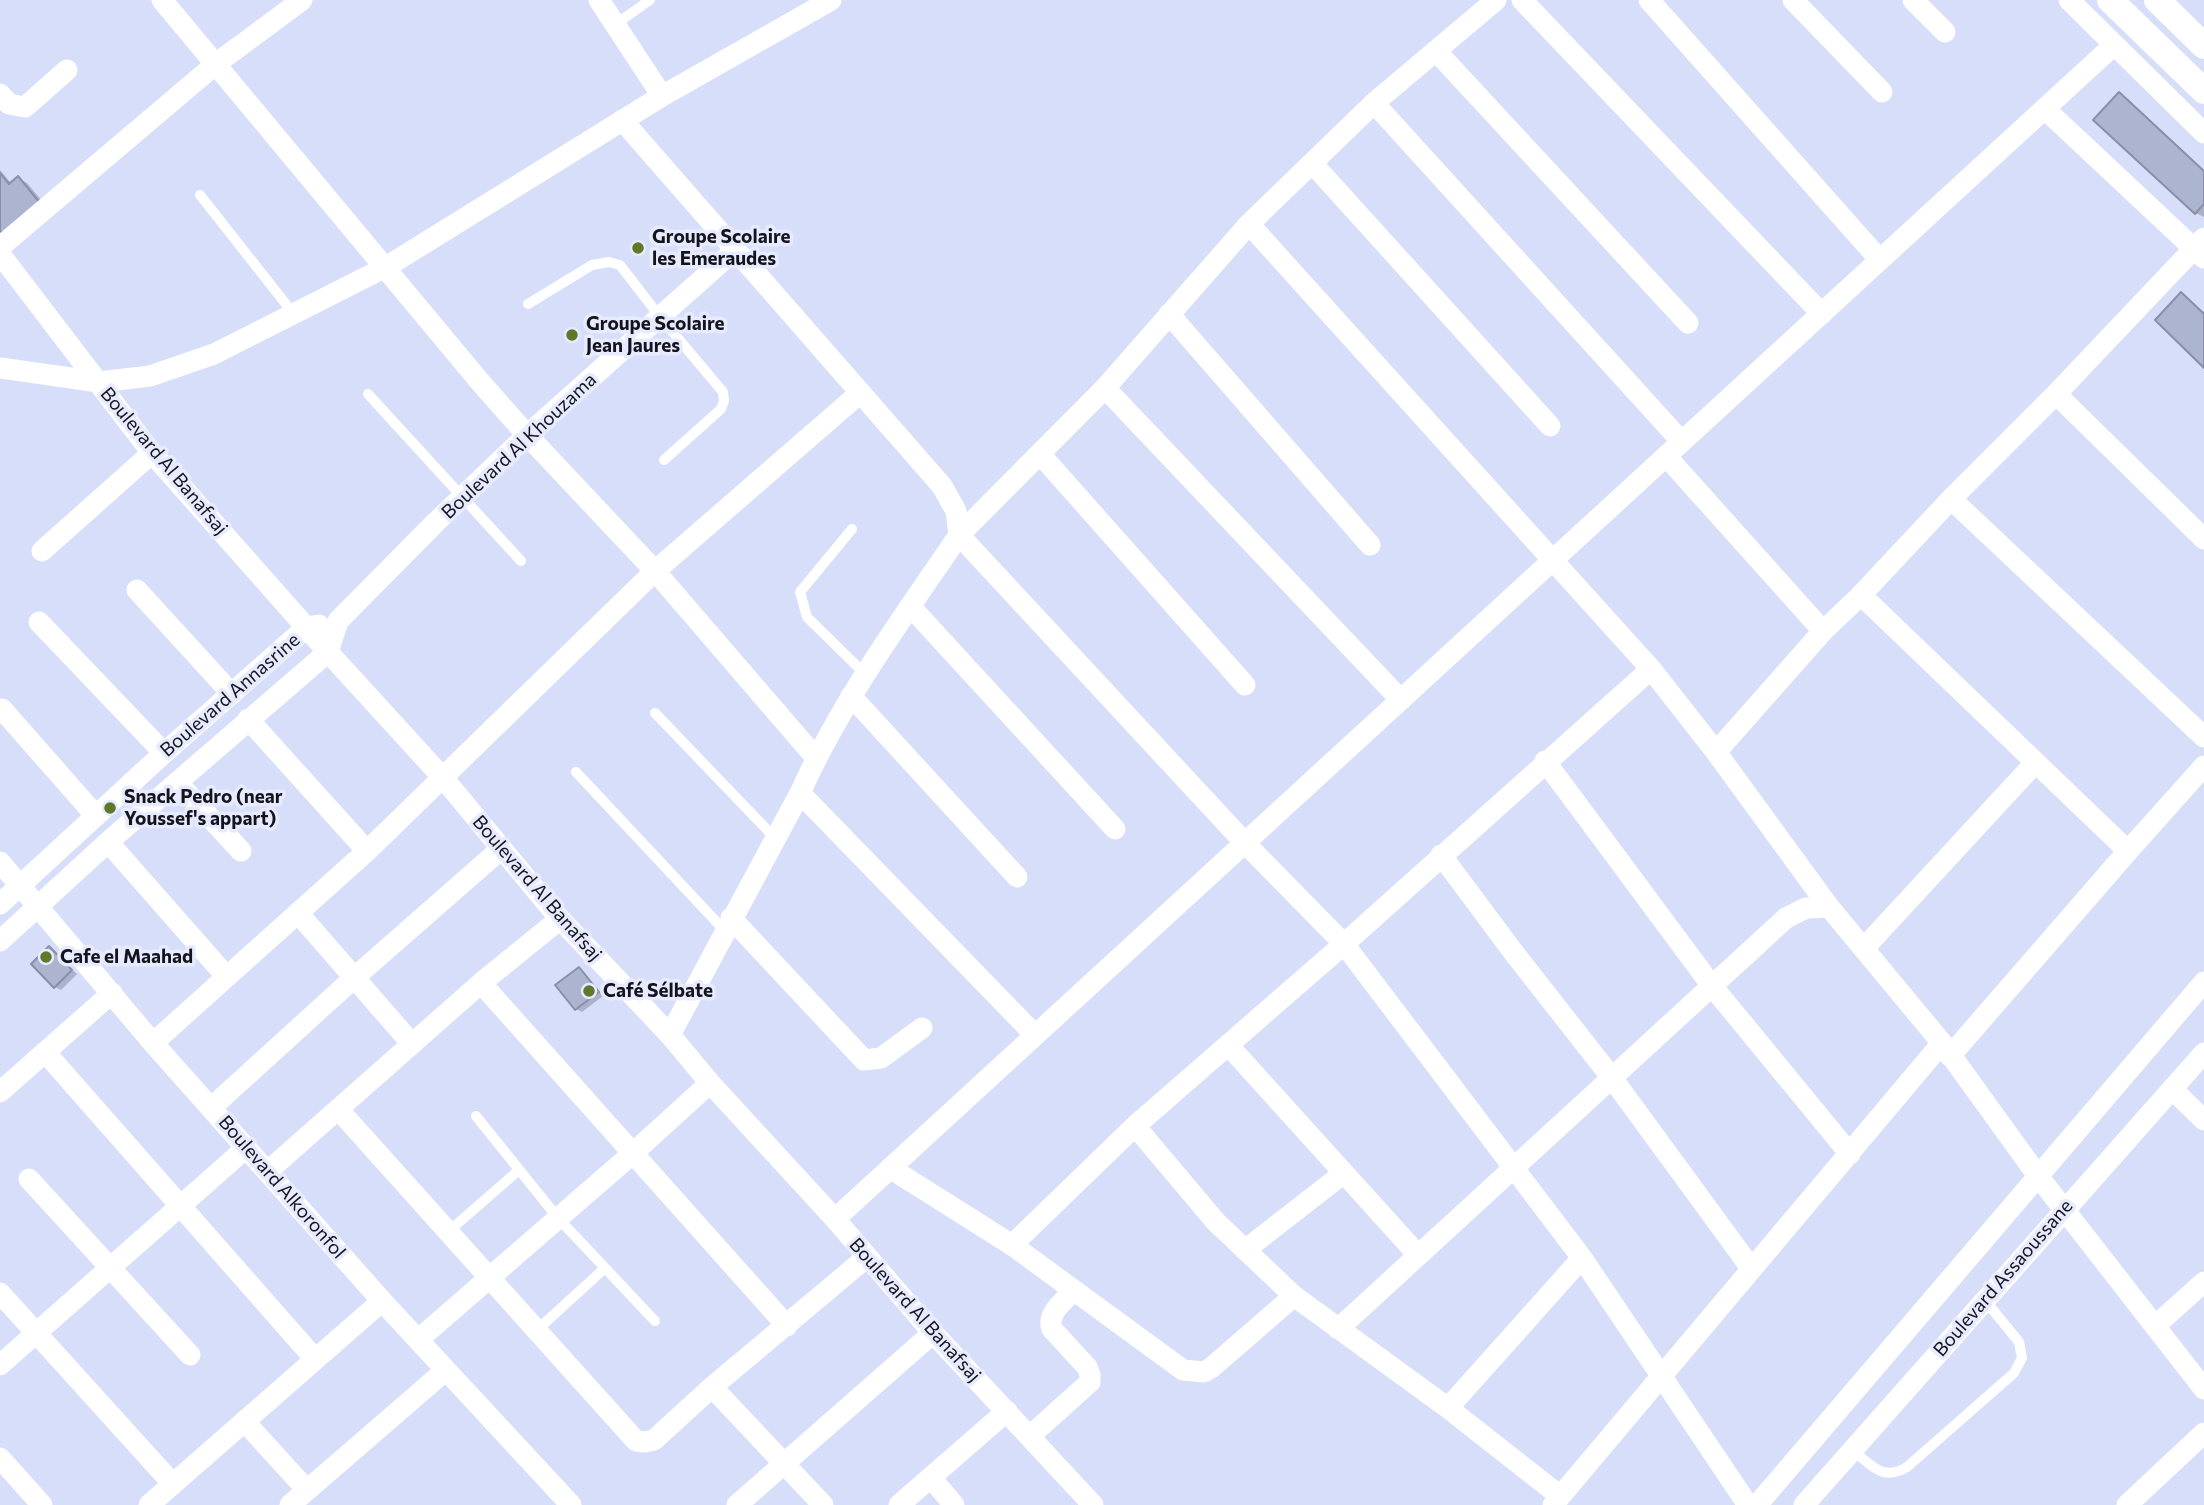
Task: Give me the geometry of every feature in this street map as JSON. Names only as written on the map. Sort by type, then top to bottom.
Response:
[{"type":"street","points":[[162,0],[527,435],[655,571],[816,758]]},
{"type":"street","points":[[0,247],[217,63],[302,0]]},
{"type":"street","points":[[599,0],[662,96]]},
{"type":"street","points":[[0,368],[99,382],[150,376],[214,354],[386,267],[662,96],[831,0]]},
{"type":"street","points":[[670,1035],[800,793],[816,758],[864,673],[959,535],[1105,388],[1249,224],[1374,103],[1496,0]]},
{"type":"street","points":[[1522,0],[1822,314]]},
{"type":"street","points":[[1649,0],[1881,260]]},
{"type":"street","points":[[1793,0],[1882,92]]},
{"type":"street","points":[[1913,0],[1945,32]]},
{"type":"street","points":[[2068,0],[2204,133]]},
{"type":"street","points":[[2110,0],[2204,91]]},
{"type":"street","points":[[2157,0],[2204,46]]},
{"type":"street","points":[[835,1219],[2115,45]]},
{"type":"street","points":[[1436,51],[1688,323]]},
{"type":"street","points":[[0,94],[9,104],[25,107],[66,70]]},
{"type":"street","points":[[1374,103],[1682,442]]},
{"type":"street","points":[[1716,752],[1823,631],[2201,248],[2045,109]]},
{"type":"street","points":[[622,120],[942,486],[956,511],[959,535],[1245,843],[1344,944],[1582,1258],[1748,1505]]},
{"type":"street","points":[[1312,163],[1550,426]]},
{"type":"street","points":[[1249,224],[1651,668],[1829,907],[1865,947],[1946,1050],[2038,1176],[2204,1389]]},
{"type":"street","name":"Boulevard Al Khouzama","points":[[338,621],[527,435],[736,249]]},
{"type":"street","name":"Boulevard Al Banafsaj","points":[[0,254],[152,453],[443,779],[560,919],[670,1035],[933,1333],[1093,1505]]},
{"type":"street","points":[[1170,314],[1370,545]]},
{"type":"street","points":[[1105,388],[1401,699]]},
{"type":"street","points":[[153,1043],[367,851],[655,571],[860,393]]},
{"type":"street","points":[[2056,394],[2204,539]]},
{"type":"street","points":[[42,551],[152,453]]},
{"type":"street","points":[[1041,454],[1245,685]]},
{"type":"street","points":[[1666,456],[1823,631]]},
{"type":"street","points":[[1951,499],[2204,737]]},
{"type":"street","points":[[138,590],[232,694]]},
{"type":"street","points":[[1861,595],[2127,850]]},
{"type":"street","points":[[910,606],[1115,829]]},
{"type":"street","name":"Boulevard Annasrine","points":[[0,904],[164,753],[307,627],[338,621],[328,652],[108,842],[0,942]]},
{"type":"street","points":[[39,622],[164,753]]},
{"type":"street","points":[[1012,1245],[1135,1126],[1344,944],[1651,668]]},
{"type":"street","points":[[851,696],[1017,877]]},
{"type":"street","points":[[2,709],[96,816]]},
{"type":"street","points":[[248,719],[367,851]]},
{"type":"street","points":[[1545,761],[1712,986],[1850,1154]]},
{"type":"street","points":[[1865,947],[2035,763]]},
{"type":"street","points":[[1135,1126],[1177,1178],[1245,1250],[1294,1296],[1448,1408],[1556,1501],[1850,1154],[2204,766]]},
{"type":"street","points":[[177,782],[242,851]]},
{"type":"street","points":[[800,793],[1035,1035]]},
{"type":"street","points":[[108,842],[226,976]]},
{"type":"street","points":[[212,1107],[355,976],[501,849]]},
{"type":"street","points":[[1441,855],[1612,1078],[1751,1268]]},
{"type":"street","name":"Boulevard Alkoronfol","points":[[0,862],[153,1043],[382,1301],[572,1505]]},
{"type":"street","points":[[1338,1329],[1786,918],[1806,908],[1829,907]]},
{"type":"street","points":[[298,913],[412,1044]]},
{"type":"street","points":[[268,1171],[481,983],[560,919]]},
{"type":"street","points":[[728,925],[864,1060],[889,1054],[922,1028]]},
{"type":"street","name":"Boulevard Assaoussane","points":[[1757,1505],[2204,982]]},
{"type":"street","points":[[481,983],[787,1326]]},
{"type":"street","points":[[0,1092],[112,993]]},
{"type":"street","points":[[1229,1046],[1418,1255]]},
{"type":"street","points":[[45,1052],[315,1359]]},
{"type":"street","name":"Boulevard Assaoussane","points":[[1804,1505],[2204,1053]]},
{"type":"street","points":[[419,1339],[710,1083]]},
{"type":"street","points":[[2173,1090],[2204,1120]]},
{"type":"street","points":[[338,1109],[636,1441],[654,1440],[712,1387],[867,1257]]},
{"type":"street","points":[[0,1365],[246,1148]]},
{"type":"street","points":[[890,1168],[1012,1245],[1183,1370],[1204,1372],[1211,1368],[1294,1296]]},
{"type":"street","points":[[1245,1250],[1344,1173]]},
{"type":"street","points":[[29,1179],[190,1355]]},
{"type":"street","points":[[1448,1408],[1582,1258]]},
{"type":"street","points":[[2155,1325],[2204,1282]]},
{"type":"street","points":[[1030,1436],[1090,1382],[1087,1367],[1052,1329],[1049,1322],[1051,1316],[1074,1290]]},
{"type":"street","points":[[0,1293],[172,1483]]},
{"type":"street","points":[[149,1505],[382,1301]]},
{"type":"street","points":[[737,1505],[933,1333]]},
{"type":"street","points":[[290,1505],[446,1370]]},
{"type":"street","points":[[712,1387],[823,1505]]},
{"type":"street","points":[[899,1505],[1007,1411]]},
{"type":"street","points":[[244,1421],[307,1490]]},
{"type":"street","points":[[2127,1505],[2204,1433]]},
{"type":"street","points":[[0,1458],[42,1505]]},
{"type":"street","points":[[932,1479],[954,1505]]},
{"type":"lane","points":[[616,24],[650,0]]},
{"type":"lane","points":[[200,195],[293,313]]},
{"type":"lane","points":[[528,304],[592,265],[609,262],[620,265],[723,392],[722,409],[664,460]]},
{"type":"lane","points":[[368,394],[521,561]]},
{"type":"lane","points":[[852,529],[800,592],[807,617],[864,673]]},
{"type":"lane","points":[[655,713],[774,837]]},
{"type":"lane","points":[[576,772],[728,925]]},
{"type":"lane","points":[[476,1116],[558,1218],[654,1321]]},
{"type":"lane","points":[[449,1231],[519,1170]]},
{"type":"lane","points":[[537,1330],[605,1268]]},
{"type":"lane","points":[[1852,1450],[1882,1473],[1894,1474],[1907,1467],[2014,1373],[2022,1358],[2019,1342],[1984,1299]]},
{"type":"building","points":[[2119,92],[2204,171],[2204,204],[2195,214],[2093,120]]},
{"type":"building","points":[[0,173],[9,184],[18,176],[40,203],[3,234],[0,231]]},
{"type":"building","points":[[2181,292],[2204,314],[2204,368],[2155,320]]},
{"type":"building","points":[[49,946],[72,970],[54,988],[31,964]]},
{"type":"building","points":[[579,967],[599,992],[575,1010],[555,985]]},
{"type":"place","name":"Groupe Scolaire les Emeraudes","points":[[638,248]]},
{"type":"place","name":"Groupe Scolaire Jean Jaures","points":[[572,335]]},
{"type":"place","name":"Snack Pedro (near Youssef's appart)","points":[[110,808]]},
{"type":"place","name":"Cafe el Maahad","points":[[46,957]]},
{"type":"place","name":"Café Sélbate","points":[[589,991]]}]
